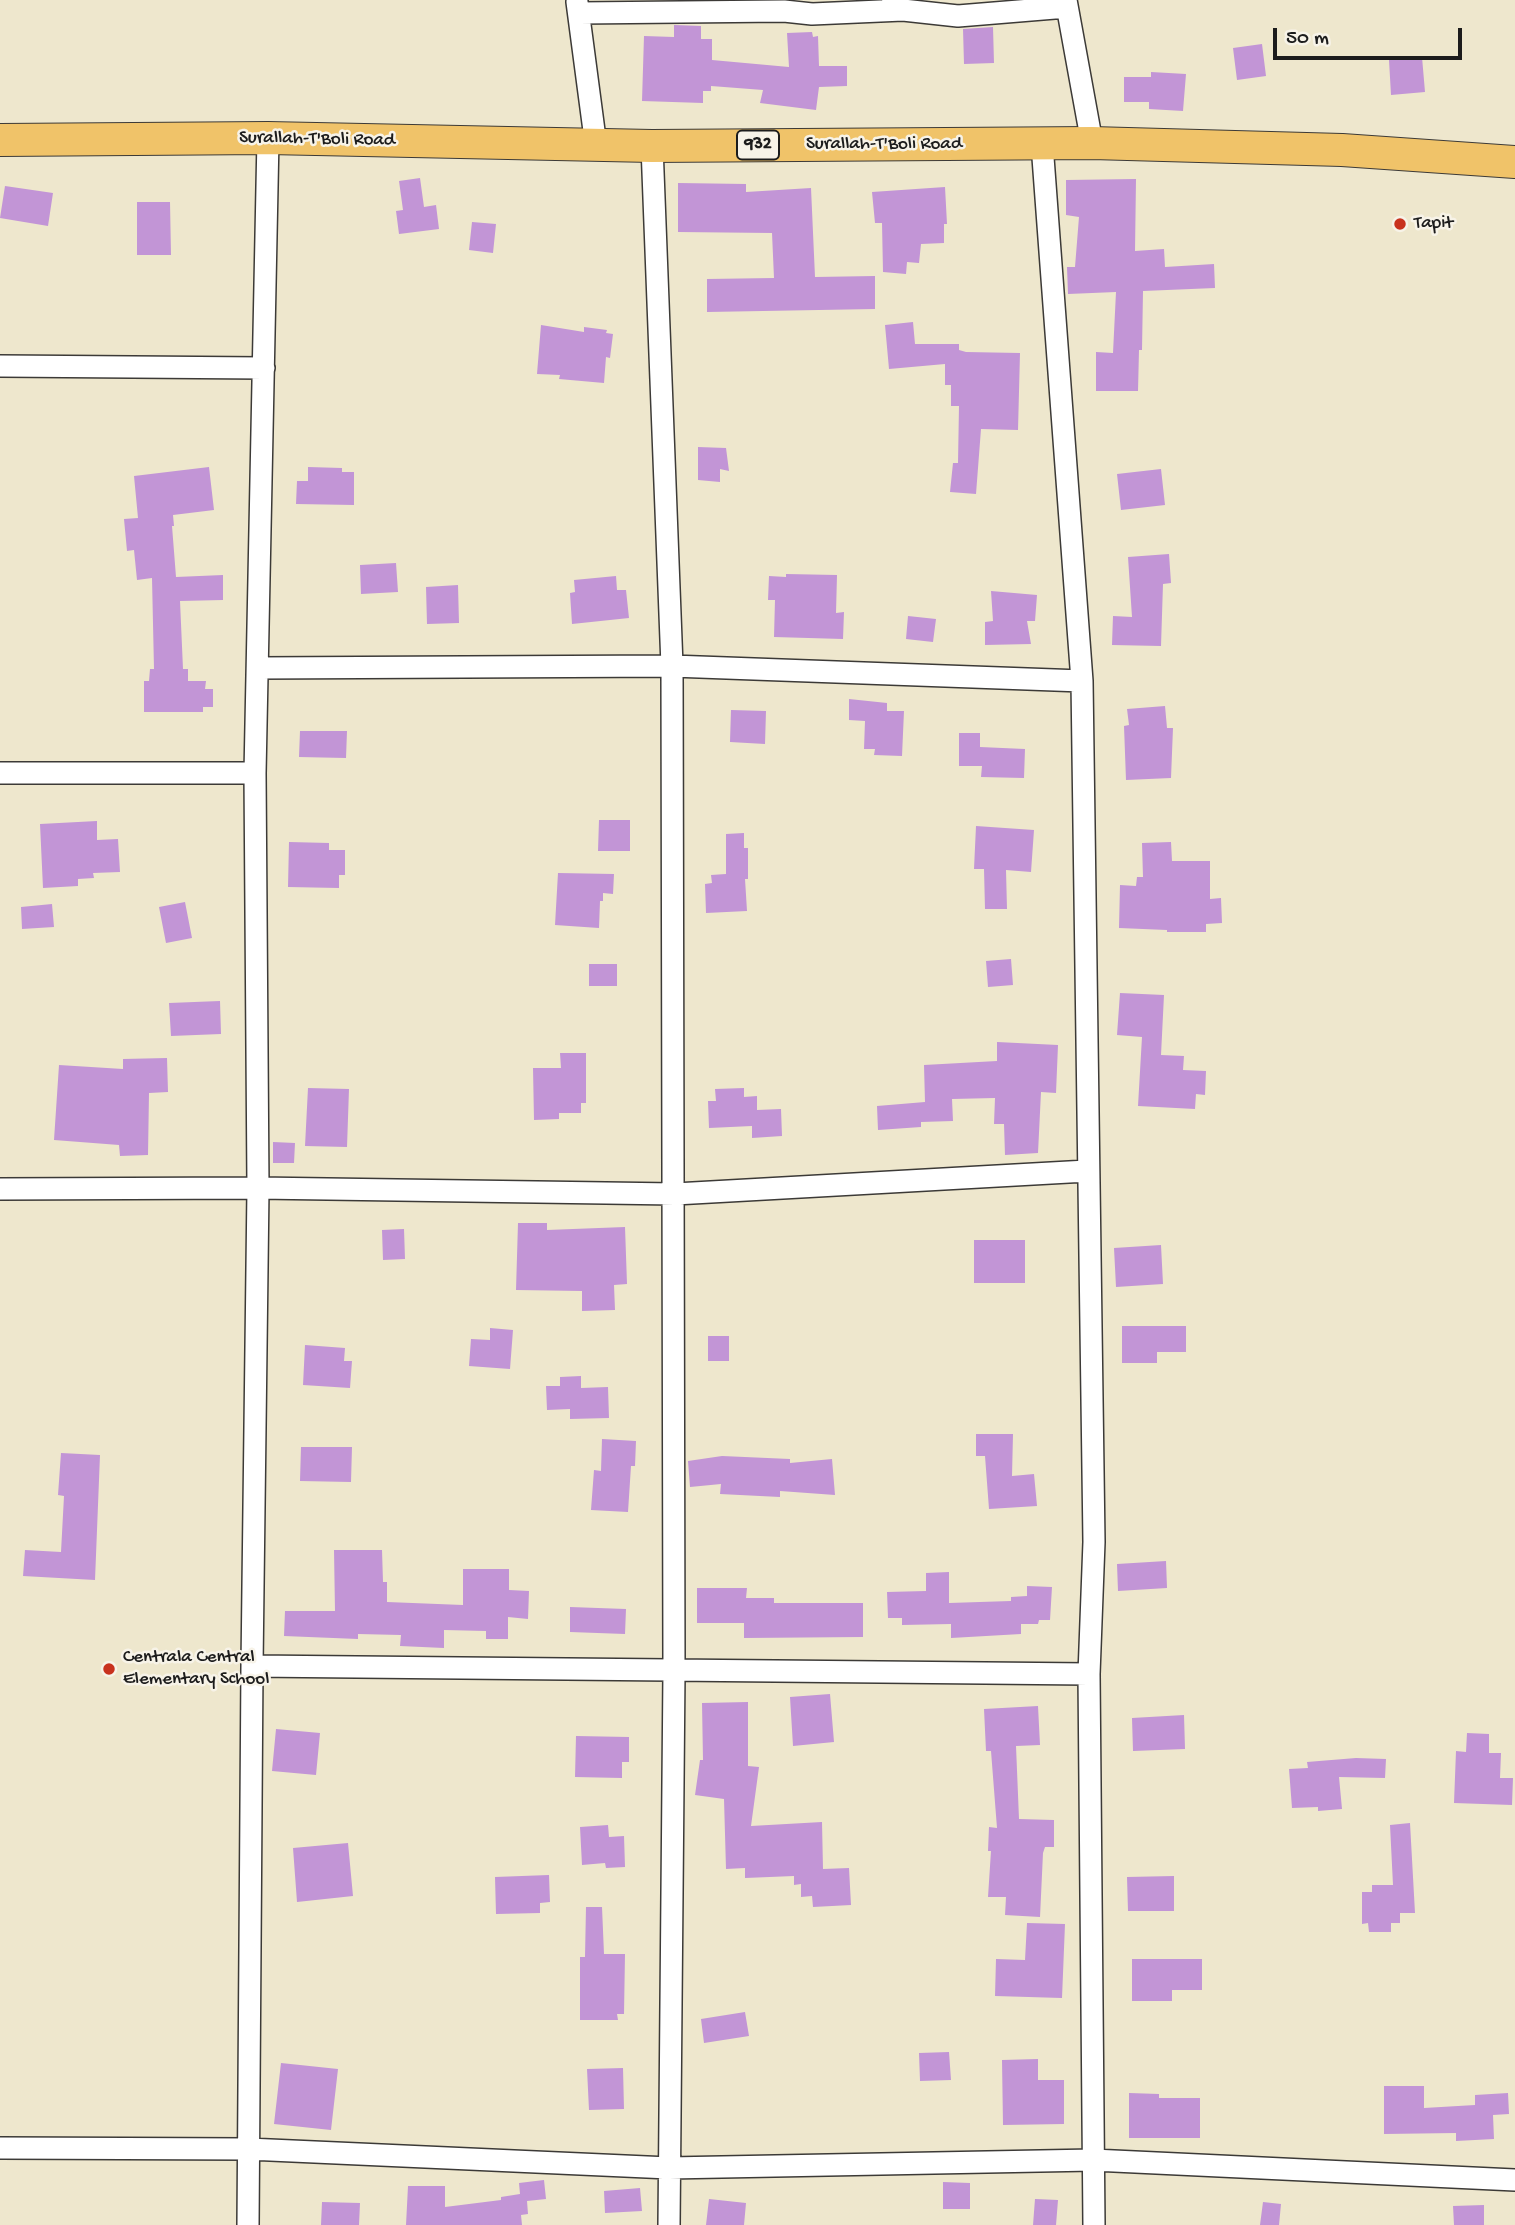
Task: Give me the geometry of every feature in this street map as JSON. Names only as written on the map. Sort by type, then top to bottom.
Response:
[{"type":"main road","name":"Surallah-T'Boli Road","points":[[0,140],[268,138],[596,146],[1092,143],[1342,150],[1515,162]]},
{"type":"street","points":[[596,146],[578,6],[782,6],[812,14],[896,5],[958,16],[1066,4],[1092,143]]},
{"type":"street","points":[[248,2225],[251,1666],[258,1188],[255,773],[268,138]]},
{"type":"street","points":[[1042,144],[1082,681],[1094,1542],[1089,1674],[1094,2225]]},
{"type":"street","points":[[652,146],[672,666],[675,1194],[669,2225]]},
{"type":"street","points":[[0,366],[264,368]]},
{"type":"street","points":[[258,668],[672,666],[1082,681]]},
{"type":"street","points":[[0,773],[255,773]]},
{"type":"street","points":[[0,1189],[258,1188],[675,1194],[1087,1171]]},
{"type":"street","points":[[251,1666],[1089,1674]]},
{"type":"street","points":[[0,2148],[248,2149],[669,2168],[1093,2161],[1515,2180]]},
{"type":"building","points":[[674,25],[701,26],[701,39],[712,39],[712,60],[789,67],[787,33],[812,32],[813,37],[818,36],[819,66],[847,66],[847,86],[819,87],[816,110],[760,103],[763,90],[711,86],[711,91],[703,91],[703,103],[642,101],[644,36],[674,37]]},
{"type":"building","points":[[993,27],[994,63],[964,64],[963,29]]},
{"type":"building","points":[[1262,44],[1266,76],[1237,80],[1233,48]]},
{"type":"building","points":[[1422,57],[1425,92],[1391,95],[1389,60]]},
{"type":"building","points":[[1151,72],[1186,74],[1183,111],[1149,109],[1149,102],[1124,102],[1124,77],[1151,77]]},
{"type":"building","points":[[420,178],[424,207],[436,205],[439,229],[399,234],[396,211],[403,210],[399,181]]},
{"type":"building","points":[[1136,179],[1135,251],[1164,249],[1165,267],[1214,264],[1215,288],[1143,291],[1138,391],[1096,391],[1096,352],[1113,353],[1116,292],[1068,294],[1067,267],[1075,267],[1079,217],[1066,215],[1066,180]]},
{"type":"building","points":[[678,183],[746,184],[746,192],[811,188],[815,277],[875,276],[875,309],[707,312],[707,279],[774,278],[772,233],[678,232]]},
{"type":"building","points":[[5,186],[53,193],[48,226],[0,218]]},
{"type":"building","points":[[945,187],[947,224],[944,224],[944,243],[921,244],[919,263],[907,262],[906,274],[883,272],[882,223],[875,223],[872,192]]},
{"type":"building","points":[[137,202],[170,202],[171,255],[137,255]]},
{"type":"building","points":[[472,222],[496,224],[493,253],[469,250]]},
{"type":"building","points":[[913,322],[915,344],[959,344],[959,350],[966,352],[1020,353],[1018,430],[981,429],[976,494],[950,492],[953,463],[958,463],[959,406],[951,406],[951,385],[945,385],[945,364],[889,369],[885,325]]},
{"type":"building","points":[[541,325],[584,332],[584,327],[607,330],[606,333],[613,334],[610,358],[606,357],[604,383],[537,374]]},
{"type":"building","points":[[698,447],[726,448],[729,471],[720,469],[720,482],[698,480]]},
{"type":"building","points":[[209,467],[214,510],[173,515],[172,526],[176,577],[223,575],[223,600],[180,601],[183,669],[188,669],[188,681],[206,681],[205,689],[213,689],[213,707],[203,707],[203,712],[144,712],[144,681],[149,681],[150,669],[154,669],[152,578],[137,580],[134,550],[127,551],[124,519],[138,518],[134,476]]},
{"type":"building","points":[[308,467],[342,468],[342,472],[354,472],[354,505],[296,504],[297,481],[308,481]]},
{"type":"building","points":[[1161,469],[1165,505],[1121,510],[1117,474]]},
{"type":"building","points":[[1169,554],[1171,583],[1163,584],[1161,646],[1112,645],[1113,616],[1132,617],[1128,557]]},
{"type":"building","points":[[396,563],[398,592],[361,594],[360,565]]},
{"type":"building","points":[[786,574],[837,575],[836,613],[844,612],[843,639],[774,637],[775,600],[768,600],[769,576],[786,577]]},
{"type":"building","points":[[616,576],[617,590],[626,590],[629,618],[572,624],[570,593],[575,592],[574,580]]},
{"type":"building","points":[[458,585],[459,623],[427,624],[426,587]]},
{"type":"building","points":[[991,591],[1037,595],[1035,621],[1027,621],[1031,644],[985,645],[985,622],[993,621]]},
{"type":"building","points":[[908,616],[936,619],[933,642],[906,639]]},
{"type":"building","points":[[849,699],[887,703],[887,711],[904,711],[902,756],[874,755],[875,749],[864,749],[865,721],[849,720]]},
{"type":"building","points":[[1165,706],[1167,728],[1173,728],[1171,778],[1126,780],[1124,726],[1129,725],[1127,709]]},
{"type":"building","points":[[731,710],[766,711],[765,744],[730,742]]},
{"type":"building","points":[[300,731],[347,731],[346,758],[299,757]]},
{"type":"building","points":[[959,733],[980,733],[980,747],[1025,749],[1024,778],[981,777],[982,766],[959,766]]},
{"type":"building","points":[[599,820],[630,820],[630,851],[598,851]]},
{"type":"building","points":[[97,821],[97,840],[118,839],[120,872],[93,873],[94,878],[78,879],[78,886],[43,888],[40,824]]},
{"type":"building","points":[[976,826],[1034,830],[1031,872],[1006,870],[1007,909],[985,909],[984,869],[974,869]]},
{"type":"building","points":[[744,833],[744,848],[748,848],[748,879],[745,879],[747,911],[706,913],[705,884],[712,883],[711,875],[726,874],[726,834]]},
{"type":"building","points":[[289,842],[329,843],[329,850],[345,850],[345,875],[339,875],[339,888],[288,887]]},
{"type":"building","points":[[1171,842],[1172,861],[1210,861],[1210,899],[1221,898],[1222,923],[1206,924],[1206,932],[1119,928],[1120,885],[1136,886],[1137,877],[1143,877],[1142,843]]},
{"type":"building","points":[[558,873],[614,874],[613,894],[603,893],[603,901],[600,901],[599,928],[555,925]]},
{"type":"building","points":[[185,902],[192,938],[166,943],[159,907]]},
{"type":"building","points":[[52,904],[54,927],[22,929],[21,907]]},
{"type":"building","points":[[1011,959],[1013,985],[988,987],[986,961]]},
{"type":"building","points":[[589,964],[617,964],[617,986],[589,986]]},
{"type":"building","points":[[1120,993],[1164,995],[1161,1055],[1184,1056],[1183,1070],[1206,1071],[1205,1095],[1196,1094],[1195,1109],[1138,1106],[1142,1037],[1117,1035]]},
{"type":"building","points":[[220,1001],[221,1034],[171,1036],[169,1003]]},
{"type":"building","points":[[997,1042],[1058,1045],[1056,1093],[1041,1092],[1038,1153],[1005,1155],[1004,1124],[994,1124],[995,1098],[952,1099],[953,1121],[921,1122],[921,1127],[878,1130],[877,1106],[925,1102],[924,1065],[997,1061]]},
{"type":"building","points":[[560,1053],[586,1053],[586,1103],[581,1103],[581,1113],[559,1113],[559,1119],[534,1120],[533,1068],[561,1068]]},
{"type":"building","points":[[167,1058],[168,1092],[149,1093],[148,1155],[120,1156],[119,1145],[54,1140],[59,1065],[123,1069],[123,1059]]},
{"type":"building","points":[[308,1088],[349,1089],[347,1147],[305,1146]]},
{"type":"building","points":[[744,1088],[744,1097],[757,1096],[757,1110],[781,1109],[782,1136],[752,1138],[752,1126],[709,1128],[708,1101],[716,1101],[715,1089]]},
{"type":"building","points":[[273,1142],[295,1143],[294,1163],[273,1163]]},
{"type":"building","points":[[518,1223],[547,1223],[547,1230],[625,1227],[627,1284],[614,1285],[615,1310],[582,1311],[582,1291],[516,1290]]},
{"type":"building","points":[[404,1229],[405,1259],[383,1260],[382,1230]]},
{"type":"building","points":[[974,1240],[1025,1240],[1025,1283],[974,1283]]},
{"type":"building","points":[[1161,1245],[1163,1284],[1116,1287],[1114,1248]]},
{"type":"building","points":[[1122,1326],[1186,1326],[1186,1352],[1157,1352],[1157,1363],[1122,1363]]},
{"type":"building","points":[[490,1328],[513,1330],[510,1369],[469,1366],[471,1339],[490,1340]]},
{"type":"building","points":[[708,1336],[729,1336],[729,1361],[708,1361]]},
{"type":"building","points":[[305,1345],[345,1348],[344,1361],[352,1361],[350,1388],[303,1385]]},
{"type":"building","points":[[581,1376],[581,1388],[608,1387],[609,1418],[570,1419],[570,1409],[547,1410],[546,1386],[560,1386],[560,1377]]},
{"type":"building","points":[[976,1434],[1013,1434],[1012,1476],[1034,1474],[1037,1506],[989,1509],[985,1456],[976,1456]]},
{"type":"building","points":[[602,1439],[636,1441],[635,1466],[631,1466],[628,1512],[591,1510],[594,1470],[601,1471]]},
{"type":"building","points":[[301,1447],[352,1447],[351,1482],[300,1481]]},
{"type":"building","points":[[61,1453],[100,1455],[95,1580],[23,1576],[25,1550],[61,1552],[64,1496],[58,1495]]},
{"type":"building","points":[[722,1456],[790,1459],[790,1463],[832,1459],[835,1495],[780,1491],[780,1497],[720,1494],[721,1484],[690,1487],[688,1461]]},
{"type":"building","points":[[334,1550],[382,1550],[387,1602],[463,1605],[463,1569],[509,1569],[509,1590],[529,1591],[528,1619],[508,1617],[508,1639],[486,1639],[486,1631],[444,1630],[444,1648],[400,1646],[401,1635],[358,1634],[358,1639],[284,1636],[285,1611],[335,1611]]},
{"type":"building","points":[[1166,1561],[1167,1588],[1118,1591],[1117,1564]]},
{"type":"building","points":[[949,1572],[949,1603],[1011,1601],[1011,1597],[1027,1596],[1027,1586],[1052,1587],[1050,1620],[1039,1620],[1038,1624],[1021,1624],[1021,1634],[951,1638],[951,1624],[902,1625],[902,1618],[888,1618],[887,1592],[926,1591],[926,1573]]},
{"type":"building","points":[[697,1588],[747,1588],[746,1598],[774,1598],[774,1603],[863,1603],[863,1637],[744,1638],[744,1623],[697,1623]]},
{"type":"building","points":[[570,1607],[626,1609],[625,1634],[570,1632]]},
{"type":"building","points":[[830,1694],[834,1742],[793,1746],[790,1697]]},
{"type":"building","points":[[748,1702],[748,1766],[759,1767],[751,1826],[822,1822],[823,1869],[849,1868],[851,1905],[813,1907],[812,1896],[801,1897],[801,1884],[794,1885],[794,1876],[745,1878],[745,1868],[726,1869],[724,1799],[695,1795],[700,1760],[703,1760],[702,1703]]},
{"type":"building","points":[[1038,1706],[1040,1745],[1016,1746],[1019,1819],[1054,1820],[1054,1847],[1045,1847],[1043,1853],[1040,1917],[1005,1915],[1006,1897],[988,1897],[991,1851],[988,1851],[989,1827],[997,1828],[991,1751],[986,1751],[984,1709]]},
{"type":"building","points":[[1184,1715],[1185,1749],[1133,1751],[1132,1718]]},
{"type":"building","points":[[276,1729],[320,1733],[316,1775],[272,1771]]},
{"type":"building","points":[[1467,1733],[1489,1734],[1489,1753],[1501,1753],[1500,1778],[1513,1778],[1512,1805],[1454,1803],[1456,1751],[1466,1752]]},
{"type":"building","points":[[576,1736],[629,1737],[629,1762],[622,1762],[622,1778],[575,1777]]},
{"type":"building","points":[[1356,1758],[1386,1759],[1385,1778],[1339,1777],[1342,1809],[1318,1811],[1318,1807],[1292,1808],[1289,1769],[1308,1768],[1307,1762]]},
{"type":"building","points":[[1410,1823],[1415,1913],[1400,1913],[1400,1923],[1391,1923],[1391,1932],[1369,1932],[1368,1923],[1362,1924],[1362,1892],[1372,1892],[1372,1885],[1393,1885],[1390,1825]]},
{"type":"building","points":[[608,1825],[609,1837],[624,1836],[625,1867],[606,1868],[605,1863],[582,1865],[580,1827]]},
{"type":"building","points":[[348,1843],[353,1896],[297,1902],[293,1848]]},
{"type":"building","points":[[549,1875],[550,1902],[540,1903],[540,1913],[496,1914],[495,1877]]},
{"type":"building","points":[[1174,1876],[1174,1911],[1128,1911],[1127,1877]]},
{"type":"building","points":[[586,1907],[602,1907],[604,1954],[625,1954],[624,2014],[617,2014],[618,2020],[580,2020],[580,1957],[585,1957]]},
{"type":"building","points":[[1027,1923],[1065,1924],[1062,1998],[995,1996],[996,1959],[1025,1960]]},
{"type":"building","points":[[1132,1959],[1202,1959],[1202,1990],[1172,1990],[1172,2001],[1132,2001]]},
{"type":"building","points":[[745,2012],[749,2036],[704,2043],[701,2019]]},
{"type":"building","points":[[949,2052],[951,2080],[920,2081],[919,2053]]},
{"type":"building","points":[[1038,2059],[1038,2080],[1064,2080],[1064,2124],[1003,2125],[1002,2060]]},
{"type":"building","points":[[281,2063],[338,2069],[331,2130],[274,2124]]},
{"type":"building","points":[[623,2068],[624,2109],[589,2110],[587,2069]]},
{"type":"building","points":[[1384,2086],[1424,2086],[1424,2108],[1475,2105],[1475,2095],[1508,2093],[1509,2114],[1493,2115],[1494,2139],[1456,2141],[1456,2133],[1384,2134]]},
{"type":"building","points":[[1129,2093],[1159,2094],[1159,2098],[1200,2098],[1200,2138],[1129,2138]]},
{"type":"building","points":[[544,2180],[546,2199],[527,2201],[528,2214],[521,2215],[522,2225],[406,2225],[408,2186],[445,2186],[445,2207],[501,2200],[501,2197],[520,2194],[519,2183]]},
{"type":"building","points":[[943,2182],[970,2183],[970,2209],[943,2209]]},
{"type":"building","points":[[640,2188],[642,2211],[605,2213],[604,2191]]},
{"type":"building","points":[[709,2199],[746,2203],[744,2225],[706,2225]]},
{"type":"building","points":[[1035,2199],[1058,2200],[1056,2225],[1033,2225]]},
{"type":"building","points":[[322,2202],[360,2203],[359,2225],[321,2225]]},
{"type":"building","points":[[1263,2202],[1281,2204],[1279,2225],[1260,2225]]},
{"type":"building","points":[[1484,2205],[1484,2225],[1454,2225],[1453,2206]]},
{"type":"place","name":"Tapit","points":[[1400,224]]},
{"type":"place","name":"Centrala Central Elementary School","points":[[109,1669]]}]
